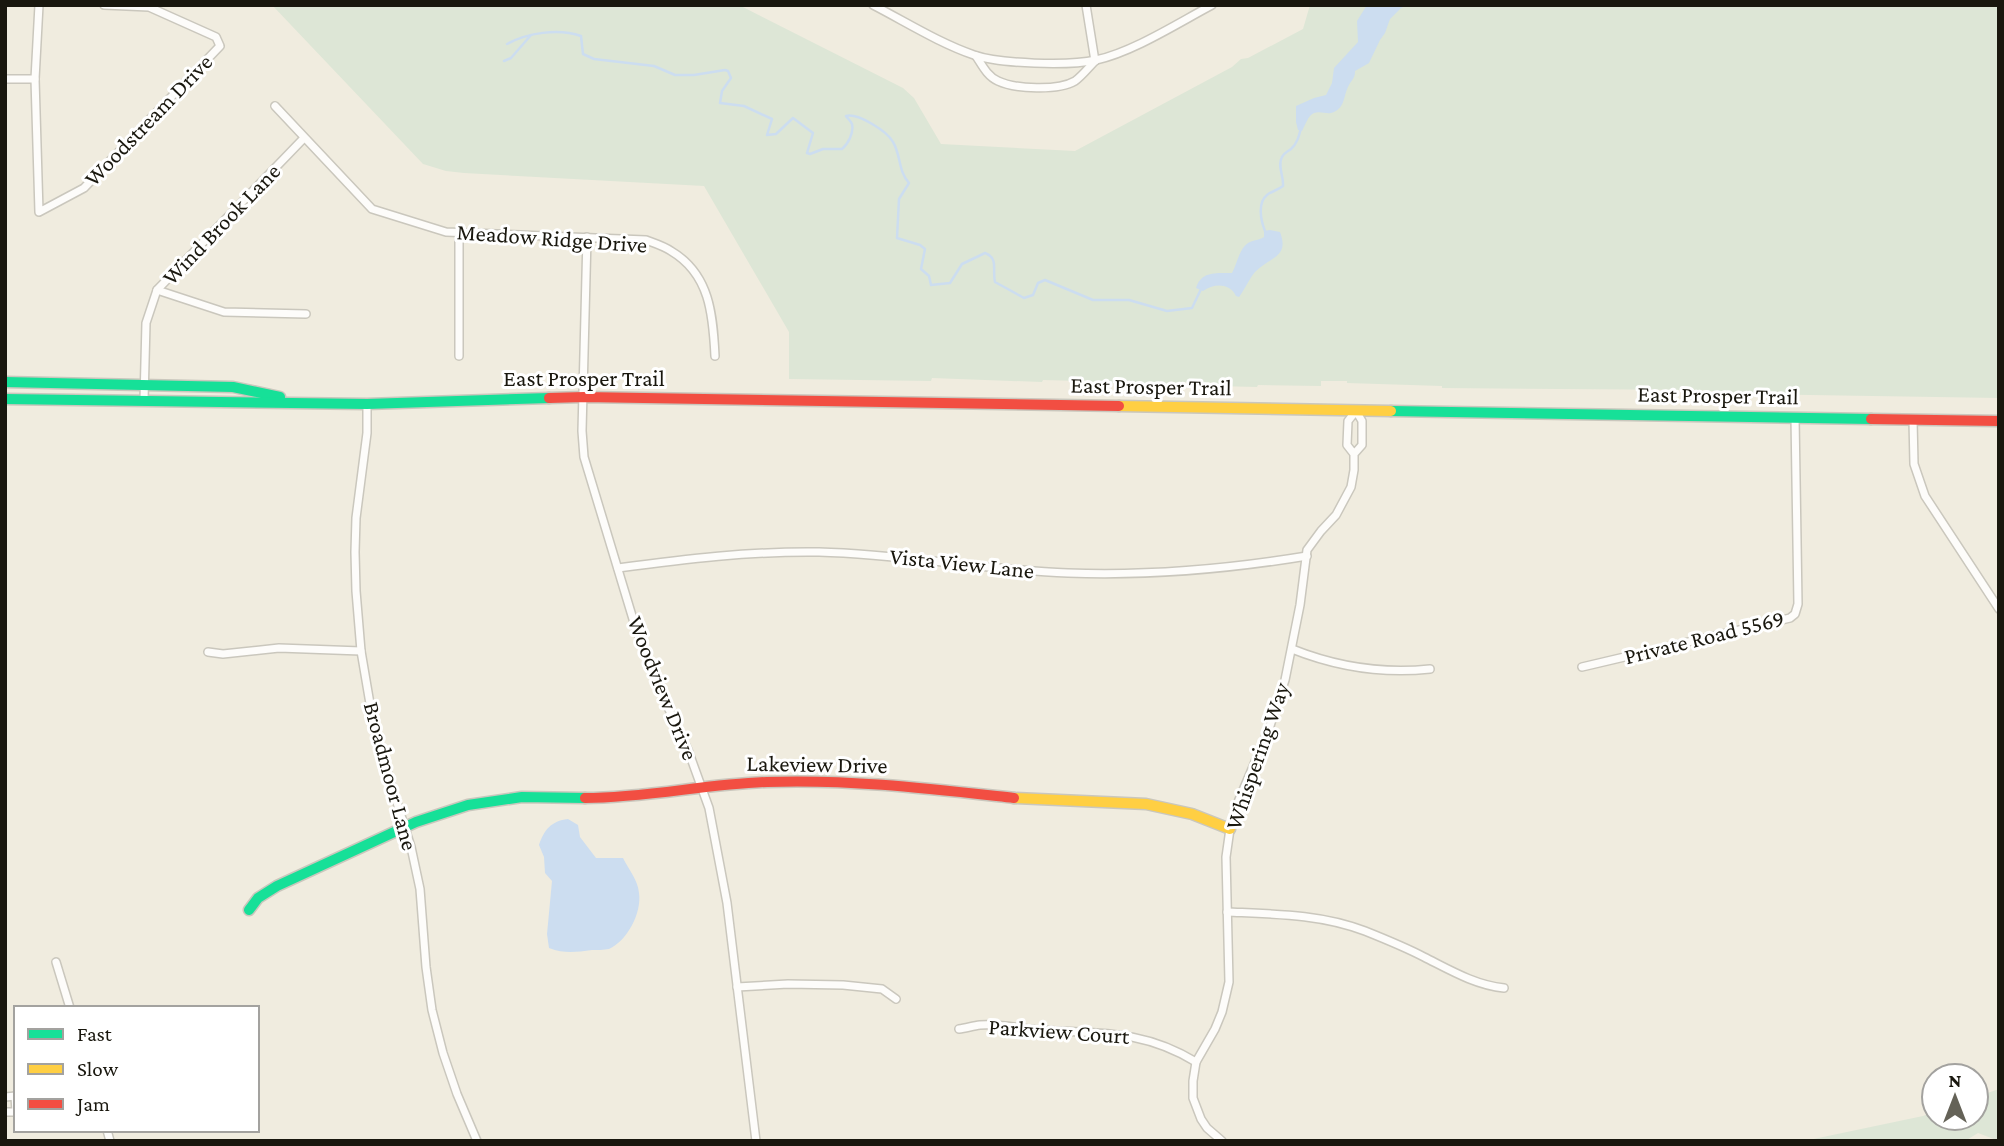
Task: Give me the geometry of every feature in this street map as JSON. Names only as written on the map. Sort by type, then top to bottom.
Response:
[{"type":"main road","name":"East Prosper Trail","points":[[5,382],[233,387],[303,401]]},
{"type":"main road","name":"East Prosper Trail","points":[[5,399],[303,401],[367,404],[583,397],[1999,421]]},
{"type":"main road","name":"Lakeview Drive","points":[[249,911],[258,898],[277,886],[405,827],[468,805],[504,799],[548,796],[615,798],[766,782],[870,783],[1014,799],[1118,801],[1167,808],[1230,829]]},
{"type":"street","points":[[5,79],[35,79],[39,5]]},
{"type":"street","points":[[104,5],[149,6]]},
{"type":"street","points":[[873,5],[976,56],[1061,64],[1095,61],[1119,53],[1212,5]]},
{"type":"street","points":[[1087,5],[1095,61]]},
{"type":"street","name":"Woodstream Drive","points":[[35,79],[39,212],[83,188],[220,46],[216,37],[149,6]]},
{"type":"street","points":[[976,56],[985,72],[998,81],[1027,88],[1057,87],[1074,81],[1095,61]]},
{"type":"street","name":"Meadow Ridge Drive","points":[[275,106],[372,209],[446,232],[646,240],[671,250],[694,269],[705,292],[713,316],[715,356]]},
{"type":"street","name":"Wind Brook Lane","points":[[144,400],[146,323],[157,290],[304,138]]},
{"type":"street","points":[[459,233],[459,356]]},
{"type":"street","name":"Woodview Drive","points":[[587,237],[582,431],[584,457],[636,629],[709,808],[727,903],[756,1141]]},
{"type":"street","points":[[157,290],[224,312],[306,314]]},
{"type":"street","name":"Broadmoor Lane","points":[[367,404],[367,433],[355,543],[356,591],[362,651],[375,733],[405,827],[420,889],[432,1010],[457,1094],[477,1141]]},
{"type":"street","name":"Whispering Way","points":[[1222,1141],[1207,1128],[1196,1109],[1192,1090],[1196,1062],[1215,1030],[1226,999],[1230,967],[1226,857],[1230,829],[1238,802],[1269,729],[1292,649],[1310,545],[1335,516],[1351,488],[1354,454],[1347,446],[1348,421],[1356,411],[1362,421],[1362,445],[1354,454]]},
{"type":"street","name":"Private Road 5569","points":[[1582,667],[1790,618],[1795,614],[1798,604],[1795,417]]},
{"type":"street","points":[[1913,420],[1914,464],[1925,496],[1999,609]]},
{"type":"street","name":"Vista View Lane","points":[[618,568],[713,556],[820,552],[870,554],[1009,569],[1122,574],[1219,568],[1307,556]]},
{"type":"street","points":[[208,652],[223,654],[279,648],[362,651]]},
{"type":"street","points":[[1292,649],[1319,659],[1363,669],[1430,669]]},
{"type":"street","points":[[1227,912],[1292,915],[1331,921],[1367,932],[1474,981],[1504,988]]},
{"type":"street","points":[[56,962],[69,1006]]},
{"type":"street","points":[[737,987],[843,985],[882,989],[896,999]]},
{"type":"street","name":"Parkview Court","points":[[959,1029],[982,1024],[1119,1033],[1150,1040],[1196,1062]]},
{"type":"green space","points":[[272,5],[739,5],[903,88],[914,98],[941,144],[1075,151],[1232,67],[1241,59],[1248,58],[1303,29],[1310,5],[1999,5],[1999,398],[1748,394],[1700,390],[1442,388],[1347,381],[1321,381],[1321,386],[1257,387],[1178,382],[1081,383],[932,378],[931,381],[789,379],[789,332],[704,186],[464,173],[423,164]]},
{"type":"green space","points":[[1999,1089],[1999,1141],[1978,1133],[1965,1141],[1804,1141],[1920,1117],[1920,1132],[1990,1132],[1990,1092]]},
{"type":"water","points":[[1367,5],[1407,5],[1390,19],[1369,63],[1355,71],[1339,108],[1331,113],[1312,114],[1302,131],[1298,130],[1296,106],[1326,95],[1332,83],[1334,68],[1358,42],[1357,21]]},
{"type":"water","points":[[1264,231],[1280,232],[1280,252],[1255,272],[1239,297],[1226,287],[1212,287],[1203,291],[1196,288],[1205,276],[1232,273],[1245,246],[1264,237]]},
{"type":"water","points":[[568,819],[578,825],[580,837],[596,858],[623,858],[637,884],[639,901],[636,917],[622,940],[609,949],[570,952],[549,948],[547,934],[552,881],[545,873],[544,857],[539,845],[549,827]]},
{"type":"waterway","points":[[507,44],[533,35],[563,32],[581,36],[583,54],[594,59],[654,66],[675,75],[728,71],[731,78],[722,91],[720,103],[744,106],[772,119],[767,135],[776,134],[793,118],[813,133],[807,153],[810,154],[823,149],[844,147],[852,131],[852,123],[846,116],[858,117],[872,124],[893,142],[909,183],[899,199],[897,238],[925,249],[921,269],[929,276],[931,285],[950,283],[962,264],[985,253],[994,261],[995,282],[1024,298],[1033,295],[1038,283],[1045,280],[1093,300],[1129,300],[1167,311],[1192,308],[1202,287]]},
{"type":"waterway","points":[[504,61],[511,58],[531,35]]},
{"type":"waterway","points":[[1265,231],[1261,217],[1262,203],[1267,195],[1283,186],[1281,160],[1295,145],[1301,128]]},
{"type":"traffic: fast","points":[[5,382],[233,387],[280,397]]},
{"type":"traffic: fast","points":[[5,399],[367,404],[549,398]]},
{"type":"traffic: fast","points":[[1391,411],[1871,419]]},
{"type":"traffic: fast","points":[[249,910],[258,898],[277,886],[416,822],[468,805],[522,797],[585,798]]},
{"type":"traffic: slow","points":[[1119,406],[1391,411]]},
{"type":"traffic: slow","points":[[1014,798],[1146,804],[1192,814],[1230,829]]},
{"type":"traffic: jam","points":[[549,398],[1119,406]]},
{"type":"traffic: jam","points":[[1871,419],[1999,421]]},
{"type":"traffic: jam","points":[[585,798],[631,796],[744,783],[798,781],[891,786],[1014,798]]}]
